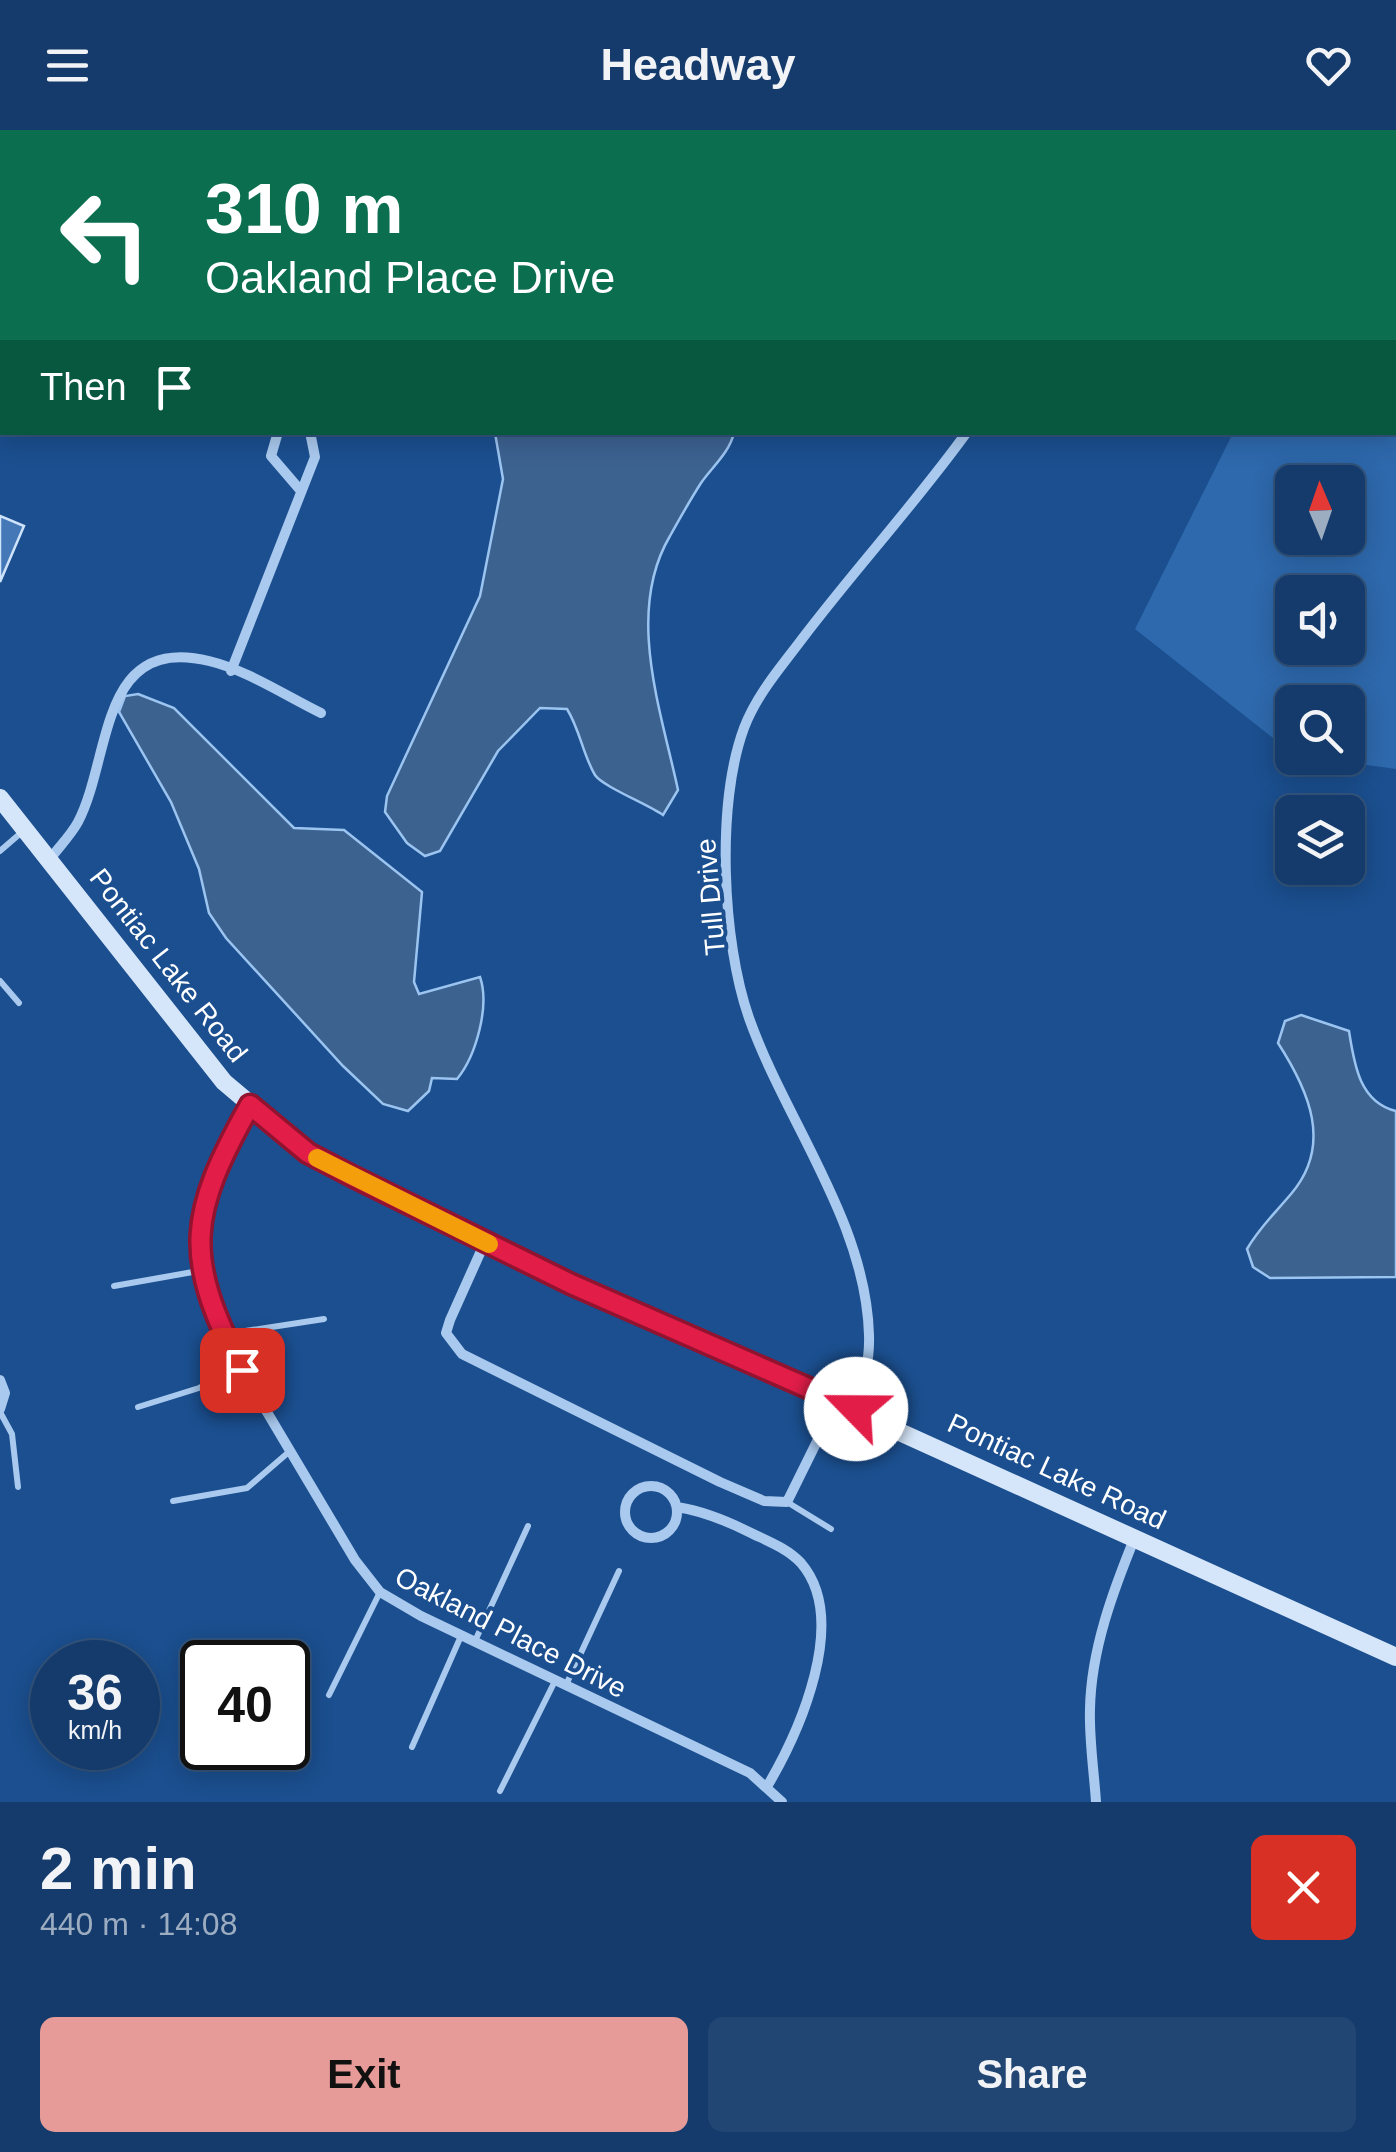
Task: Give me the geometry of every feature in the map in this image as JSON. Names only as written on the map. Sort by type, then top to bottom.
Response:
[{"type":"street","points":[[277,435],[271,456],[302,491]]},
{"type":"street","points":[[231,670],[315,457],[311,435]]},
{"type":"street","name":"Tull Drive","points":[[856,1409],[867,1369],[869,1334],[861,1280],[823,1180],[750,1018],[740,980],[727,872],[729,778],[756,701],[966,435]]},
{"type":"street","points":[[50,859],[78,822],[113,706],[140,668],[169,656],[211,662],[322,713]]},
{"type":"street","name":"Pontiac Lake Road","points":[[0,798],[224,1082],[308,1153],[485,1242],[1396,1657]]},
{"type":"street","name":"Oakland Place Drive","points":[[250,1105],[214,1170],[203,1203],[204,1270],[224,1334],[241,1368],[380,1592],[560,1684],[724,1759],[768,1785],[782,1802]]},
{"type":"street","points":[[485,1242],[446,1333],[462,1354],[720,1482],[764,1500],[787,1502],[837,1400]]},
{"type":"street","points":[[0,1380],[4,1393],[0,1410]]},
{"type":"street","points":[[677,1507],[674,1525],[660,1537],[642,1537],[626,1516],[634,1492],[650,1486],[668,1492],[677,1507],[723,1519],[786,1550],[803,1565],[814,1590],[822,1646],[820,1664],[787,1752],[768,1785]]},
{"type":"street","points":[[1096,1802],[1090,1708],[1094,1674],[1104,1622],[1135,1537]]},
{"type":"lane","points":[[0,850],[24,829]]},
{"type":"lane","points":[[0,981],[19,1003]]},
{"type":"lane","points":[[114,1286],[204,1270]]},
{"type":"lane","points":[[224,1334],[324,1318]]},
{"type":"lane","points":[[138,1407],[198,1388],[241,1368]]},
{"type":"lane","points":[[0,1410],[12,1434],[18,1487]]},
{"type":"lane","points":[[172,1501],[247,1488],[290,1451]]},
{"type":"lane","points":[[787,1502],[830,1529]]},
{"type":"lane","points":[[476,1641],[528,1526]]},
{"type":"lane","points":[[500,1792],[618,1571]]},
{"type":"lane","points":[[329,1696],[380,1592]]},
{"type":"lane","points":[[412,1747],[462,1635]]},
{"type":"shaded area","points":[[495,435],[733,435],[670,536],[657,565],[650,597],[651,662],[678,790],[663,815],[606,784],[595,775],[567,709],[540,708],[498,751],[440,851],[425,856],[407,843],[385,812],[387,796],[480,596],[503,479]]},
{"type":"shaded area","points":[[1232,435],[1396,435],[1396,769],[1365,765],[1365,685],[1275,685],[1275,740],[1135,629]]},
{"type":"shaded area","points":[[138,694],[174,708],[294,828],[344,830],[422,892],[414,982],[419,994],[480,977],[483,989],[479,1030],[457,1079],[432,1078],[429,1091],[408,1111],[383,1104],[226,938],[209,913],[199,869],[171,802],[119,712],[125,696]]},
{"type":"shaded area","points":[[1301,1015],[1349,1031],[1360,1080],[1374,1099],[1396,1111],[1396,1277],[1270,1278],[1253,1267],[1247,1249],[1291,1194],[1311,1156],[1314,1137],[1307,1099],[1278,1043],[1285,1021]]},
{"type":"building","points":[[0,516],[24,526],[0,582]]},
{"type":"slow traffic","points":[[317,1158],[489,1244]]},
{"type":"route","points":[[242,1370],[209,1293],[200,1231],[203,1203],[214,1170],[250,1105],[308,1153],[354,1177],[571,1284],[856,1409]]}]
